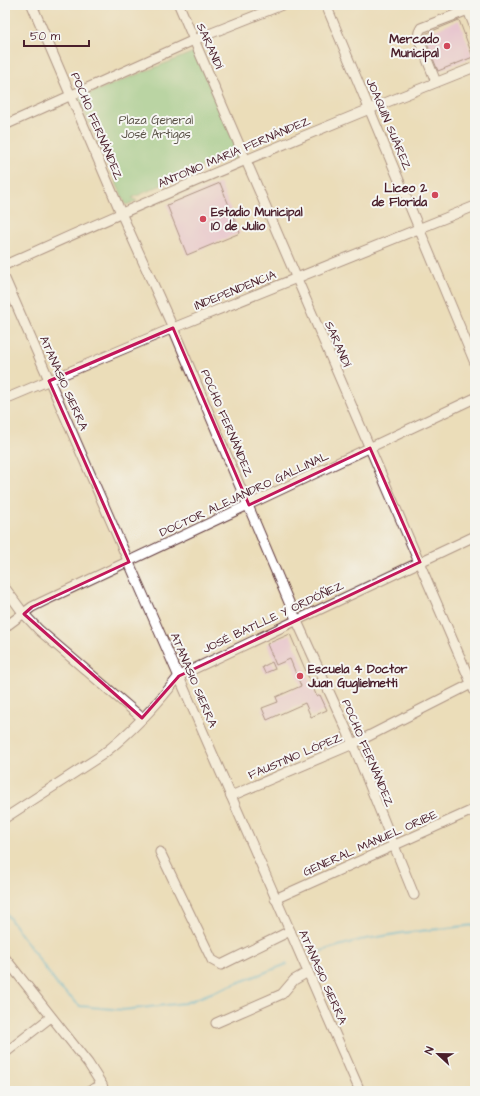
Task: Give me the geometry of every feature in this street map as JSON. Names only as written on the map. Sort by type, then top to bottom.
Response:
[{"type":"street","name":"POCHO FERNÁNDEZ","points":[[32,5],[121,213],[173,328],[296,619],[353,744],[414,895]]},
{"type":"street","name":"SARANDÍ","points":[[179,5],[474,686]]},
{"type":"street","points":[[5,124],[194,40],[282,5]]},
{"type":"street","name":"JOAQUÍN SUÁREZ","points":[[326,5],[475,363]]},
{"type":"street","points":[[436,82],[418,37],[418,32],[421,28],[467,8],[475,28]]},
{"type":"street","name":"ANTONIO MARÍA FERNÁNDEZ","points":[[5,265],[121,213],[370,108],[475,67]]},
{"type":"street","name":"INDEPENDENCIA","points":[[5,399],[173,328],[475,206]]},
{"type":"street","name":"ATANASIO SIERRA","points":[[5,279],[360,1091]]},
{"type":"street","name":"DOCTOR ALEJANDRO GALLINAL","points":[[5,627],[42,602],[475,398]]},
{"type":"street","name":"JOSÉ BATLLE Y ORDÓÑEZ","points":[[5,818],[102,755],[125,736],[179,676],[296,619],[475,536]]},
{"type":"street","points":[[5,588],[24,614],[39,630],[142,718]]},
{"type":"street","name":"FAUSTINO LÓPEZ","points":[[231,796],[353,744],[474,686]]},
{"type":"street","name":"GENERAL MANUEL ORIBE","points":[[275,899],[470,814],[475,809]]},
{"type":"street","points":[[160,852],[212,960],[220,965],[290,931]]},
{"type":"street","points":[[5,958],[88,1063],[103,1088],[88,1091]]},
{"type":"street","points":[[216,1023],[282,994],[294,980],[308,972]]},
{"type":"street","points":[[5,1053],[51,1017]]},
{"type":"highlighted area","points":[[173,328],[249,505],[370,448],[420,562],[179,676],[142,718],[24,614],[32,607],[129,562],[49,381]]},
{"type":"green space","name":"Plaza General José Artigas","points":[[194,52],[240,156],[233,160],[225,157],[132,198],[137,201],[126,205],[78,98]]},
{"type":"building","name":"Mercado Municipal","points":[[459,20],[473,57],[438,71],[424,36],[425,34]]},
{"type":"building","name":"Estadio Municipal 10 de Julio","points":[[220,183],[240,233],[187,255],[167,205]]},
{"type":"building","points":[[290,634],[317,697],[320,695],[327,710],[311,717],[305,703],[267,720],[262,708],[278,702],[276,697],[301,686],[290,659],[276,665],[267,644]]},
{"type":"building","points":[[272,662],[275,669],[265,673],[262,667]]},
{"type":"waterway","points":[[5,912],[58,986],[80,1006],[123,1010],[185,1003],[287,964]]},
{"type":"waterway","points":[[310,954],[360,940],[402,933],[475,925]]},
{"type":"place","name":"Mercado Municipal","points":[[447,46]]},
{"type":"place","name":"Liceo 2 de Florida","points":[[435,195]]},
{"type":"place","name":"Estadio Municipal 10 de Julio","points":[[203,219]]},
{"type":"place","name":"Escuela 4 Doctor Juan Guglielmetti","points":[[300,676]]}]
